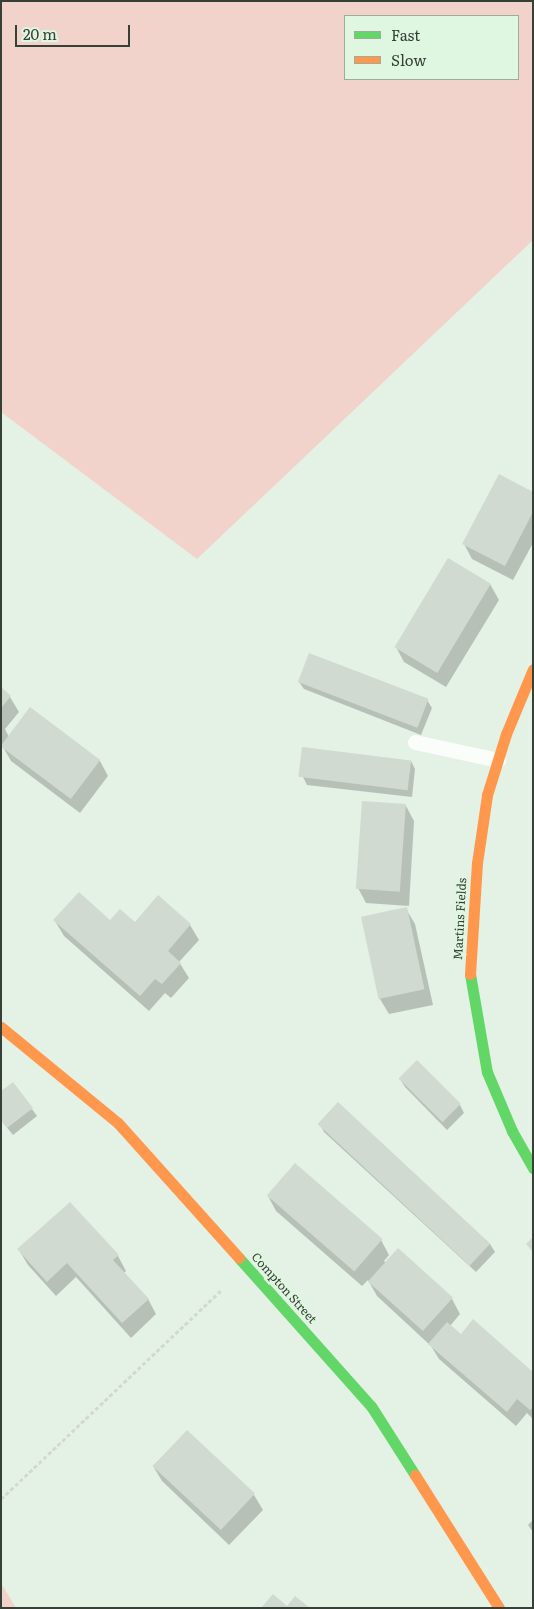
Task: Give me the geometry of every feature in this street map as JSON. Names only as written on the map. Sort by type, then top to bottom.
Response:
[{"type":"street","name":"Martins Fields","points":[[533,669],[506,734],[487,795],[477,863],[470,976],[486,1072],[512,1131],[533,1168]]},
{"type":"street","name":"Compton Street","points":[[1,1027],[118,1123],[371,1406],[499,1608]]},
{"type":"lane","points":[[416,742],[498,760]]},
{"type":"path","points":[[1,1499],[246,1266]]},
{"type":"shaded area","points":[[1,1],[533,1],[533,240],[197,559],[1,412]]},
{"type":"shaded area","points":[[1,1583],[16,1608],[1,1608]]},
{"type":"building","points":[[499,474],[533,492],[533,512],[505,566],[462,544]]},
{"type":"building","points":[[448,558],[491,584],[437,673],[394,647]]},
{"type":"building","points":[[309,653],[428,699],[417,728],[298,682]]},
{"type":"building","points":[[1,687],[11,696],[1,708]]},
{"type":"building","points":[[30,707],[100,760],[71,799],[1,747]]},
{"type":"building","points":[[302,747],[411,760],[408,790],[298,777]]},
{"type":"building","points":[[362,801],[406,804],[400,892],[356,889]]},
{"type":"building","points":[[79,892],[110,920],[120,909],[135,922],[158,895],[191,924],[168,951],[181,963],[162,984],[155,979],[140,996],[53,920]]},
{"type":"building","points":[[407,907],[424,989],[378,999],[361,917]]},
{"type":"building","points":[[417,1060],[461,1104],[442,1122],[399,1078]]},
{"type":"building","points":[[13,1082],[33,1108],[7,1128],[1,1120],[1,1091]]},
{"type":"building","points":[[338,1102],[490,1244],[470,1266],[318,1124]]},
{"type":"building","points":[[295,1163],[383,1239],[354,1272],[267,1195]]},
{"type":"building","points":[[70,1202],[119,1255],[113,1260],[149,1299],[122,1323],[67,1263],[47,1282],[17,1249]]},
{"type":"building","points":[[533,1237],[533,1252],[526,1244]]},
{"type":"building","points":[[398,1248],[453,1298],[423,1331],[368,1281]]},
{"type":"building","points":[[473,1319],[533,1372],[533,1407],[530,1410],[517,1399],[507,1412],[428,1344],[447,1322],[461,1334]]},
{"type":"building","points":[[187,1430],[255,1493],[221,1530],[153,1467]]},
{"type":"building","points":[[273,1594],[287,1606],[295,1596],[310,1608],[261,1608]]},
{"type":"traffic: fast","points":[[470,974],[487,1072],[512,1131],[533,1168]]},
{"type":"traffic: fast","points":[[239,1258],[371,1406],[415,1475]]},
{"type":"traffic: slow","points":[[470,974],[477,863],[487,795],[506,734],[533,669]]},
{"type":"traffic: slow","points":[[1,1027],[118,1123],[239,1258]]},
{"type":"traffic: slow","points":[[415,1475],[499,1608]]}]
